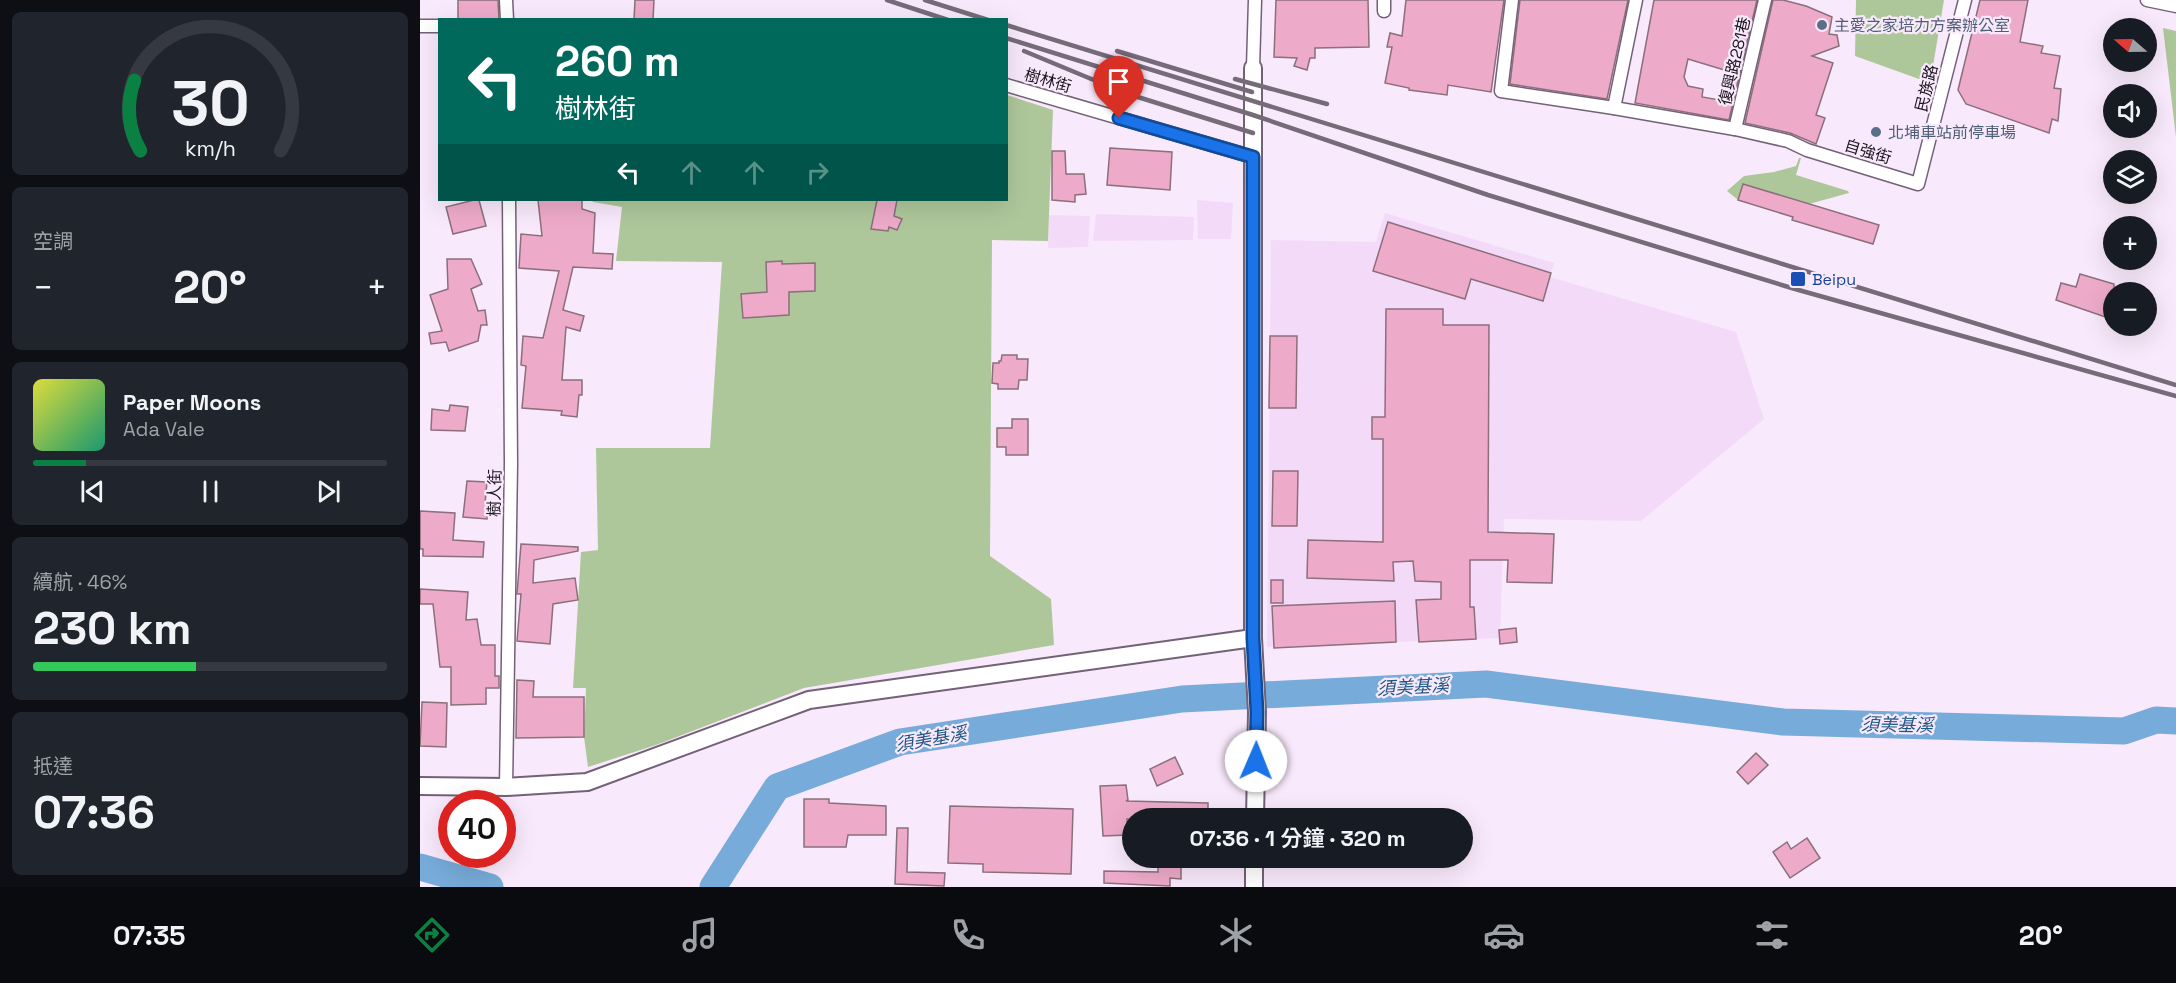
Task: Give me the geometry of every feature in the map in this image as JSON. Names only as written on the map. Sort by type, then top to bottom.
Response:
[{"type":"street","points":[[506,0],[507,18]]},
{"type":"street","points":[[1255,0],[1253,638],[1257,712],[1255,808]]},
{"type":"street","name":"自強街","points":[[1512,0],[1501,91],[1735,129],[1788,141],[1807,150],[1918,184]]},
{"type":"street","points":[[1614,108],[1636,0]]},
{"type":"street","name":"復興路281巷","points":[[1735,129],[1765,0]]},
{"type":"street","name":"民族路","points":[[1918,184],[1965,0]]},
{"type":"street","points":[[2146,0],[2176,6]]},
{"type":"street","points":[[420,26],[438,26]]},
{"type":"street","name":"樹林街","points":[[1008,86],[1253,157]]},
{"type":"street","name":"樹人街","points":[[506,787],[511,465],[509,201]]},
{"type":"street","points":[[420,786],[506,787],[587,782],[809,700],[1253,638]]},
{"type":"street","points":[[1254,868],[1254,887]]},
{"type":"shaded area","points":[[1197,200],[1233,203],[1231,239],[1198,239]]},
{"type":"shaded area","points":[[1385,213],[1554,263],[1550,277],[1736,332],[1764,419],[1641,521],[1504,519],[1500,638],[1267,647],[1271,240],[1376,242]]},
{"type":"shaded area","points":[[1096,214],[1194,217],[1193,240],[1093,241]]},
{"type":"shaded area","points":[[1049,215],[1090,216],[1088,247],[1048,248]]},
{"type":"green space","points":[[1856,0],[1944,0],[1932,72],[1919,79],[1855,56]]},
{"type":"green space","points":[[2163,28],[2176,31],[2176,137]]},
{"type":"green space","points":[[1008,95],[1053,110],[1048,241],[992,240],[990,556],[1051,599],[1054,645],[804,688],[656,745],[588,767],[584,737],[586,688],[573,688],[581,552],[598,550],[596,448],[710,448],[722,262],[616,261],[622,207],[593,202],[1008,201]]},
{"type":"green space","points":[[1801,158],[1796,175],[1849,193],[1809,204],[1743,184],[1738,200],[1727,191],[1744,176],[1796,166]]},
{"type":"building","points":[[458,0],[498,0],[499,18],[458,18]]},
{"type":"building","points":[[635,0],[654,0],[653,18],[634,18]]},
{"type":"building","points":[[1276,0],[1368,0],[1369,47],[1315,48],[1315,58],[1310,58],[1307,70],[1294,66],[1297,58],[1274,57]]},
{"type":"building","points":[[1406,0],[1504,0],[1491,92],[1448,85],[1447,95],[1409,90],[1409,88],[1385,83],[1392,47],[1387,47],[1390,33],[1402,36]]},
{"type":"building","points":[[1520,0],[1628,0],[1607,99],[1510,84]]},
{"type":"building","points":[[1654,0],[1757,0],[1729,120],[1635,103]],"holes":[[[1688,59],[1731,72],[1725,101],[1702,97],[1703,89],[1688,86],[1684,77]]]},
{"type":"building","points":[[1773,0],[1806,6],[1832,17],[1829,34],[1837,35],[1839,46],[1812,56],[1833,63],[1816,115],[1825,118],[1816,144],[1790,133],[1745,123]]},
{"type":"building","points":[[1980,0],[2028,0],[2020,42],[2043,46],[2041,53],[2060,56],[2054,88],[2061,89],[2058,121],[2052,119],[2049,133],[1966,104],[1958,90]]},
{"type":"building","points":[[1110,148],[1172,152],[1170,190],[1107,185]]},
{"type":"building","points":[[1052,151],[1065,151],[1066,174],[1084,174],[1086,194],[1075,195],[1075,202],[1052,200]]},
{"type":"building","points":[[1743,184],[1879,225],[1873,244],[1792,220],[1793,217],[1738,200]]},
{"type":"building","points":[[479,201],[486,226],[453,234],[446,207]]},
{"type":"building","points":[[538,201],[582,201],[582,209],[595,213],[593,253],[613,254],[612,269],[573,267],[563,310],[584,316],[580,331],[566,327],[562,380],[582,380],[582,395],[579,395],[577,417],[561,415],[562,411],[522,408],[526,366],[521,365],[523,336],[543,338],[559,271],[519,268],[521,234],[542,236]]},
{"type":"building","points":[[877,201],[897,201],[894,216],[902,219],[897,230],[889,227],[888,231],[871,229]]},
{"type":"building","points":[[1388,222],[1551,273],[1543,301],[1471,279],[1465,299],[1373,271]]},
{"type":"building","points":[[447,259],[471,259],[482,284],[471,289],[478,311],[485,310],[487,325],[481,325],[478,341],[449,351],[446,342],[431,344],[429,333],[442,331],[430,295],[448,289]]},
{"type":"building","points":[[782,261],[782,264],[815,263],[815,291],[789,292],[789,315],[743,318],[741,294],[767,292],[766,262]]},
{"type":"building","points":[[2080,274],[2107,282],[2103,282],[2103,316],[2056,300],[2061,283],[2076,287]]},
{"type":"building","points":[[1386,309],[1443,309],[1443,325],[1489,325],[1488,532],[1554,534],[1552,583],[1507,582],[1508,560],[1470,560],[1470,607],[1474,607],[1476,639],[1419,642],[1416,600],[1441,599],[1441,582],[1415,581],[1413,561],[1393,562],[1394,581],[1307,578],[1308,540],[1383,542],[1383,439],[1372,439],[1372,417],[1385,417]]},
{"type":"building","points":[[1270,336],[1297,336],[1296,408],[1269,408]]},
{"type":"building","points":[[1002,355],[1017,355],[1017,359],[1028,359],[1027,380],[1019,380],[1018,389],[998,389],[998,384],[992,383],[993,363],[999,363]]},
{"type":"building","points":[[450,405],[468,407],[465,431],[431,430],[432,409],[449,411]]},
{"type":"building","points":[[1012,419],[1028,419],[1028,455],[1006,455],[1006,447],[997,447],[997,428],[1012,428]]},
{"type":"building","points":[[1273,471],[1298,471],[1297,526],[1272,526]]},
{"type":"building","points":[[467,481],[487,482],[485,504],[488,505],[487,519],[463,517]]},
{"type":"building","points":[[420,511],[455,513],[453,540],[484,542],[483,557],[423,556],[423,549],[420,549]]},
{"type":"building","points":[[521,544],[578,547],[578,551],[534,560],[533,583],[575,578],[578,600],[553,604],[550,644],[517,641],[521,594],[517,594]]},
{"type":"building","points":[[1271,580],[1283,580],[1283,603],[1271,603]]},
{"type":"building","points":[[420,589],[468,592],[466,620],[477,619],[481,645],[495,645],[495,676],[499,676],[499,688],[486,688],[486,704],[451,705],[451,667],[440,667],[433,604],[420,604]]},
{"type":"building","points":[[1395,601],[1396,642],[1274,648],[1272,606]]},
{"type":"building","points":[[1516,628],[1517,642],[1500,644],[1499,630]]},
{"type":"building","points":[[517,680],[534,681],[533,697],[584,697],[584,737],[516,738]]},
{"type":"building","points":[[422,702],[447,703],[446,747],[420,746]]},
{"type":"building","points":[[1756,753],[1768,765],[1748,784],[1737,772]]},
{"type":"building","points":[[1175,757],[1183,774],[1157,786],[1150,769]]},
{"type":"building","points":[[1126,785],[1128,800],[1126,801],[1208,803],[1208,808],[1122,808],[1122,835],[1103,836],[1100,786]]},
{"type":"building","points":[[804,799],[829,799],[829,803],[886,806],[886,835],[848,835],[846,847],[804,847]]},
{"type":"building","points":[[950,806],[1073,809],[1071,874],[983,872],[983,864],[948,863]]},
{"type":"building","points":[[897,828],[908,828],[907,872],[945,873],[944,886],[895,884]]},
{"type":"building","points":[[1807,838],[1820,858],[1790,878],[1773,852],[1787,842],[1791,849]]},
{"type":"building","points":[[1158,868],[1181,868],[1181,879],[1170,878],[1170,886],[1104,883],[1104,871],[1158,872]]},
{"type":"waterway","name":"須美基溪","points":[[713,887],[777,787],[900,742],[1182,699],[1486,684],[1783,722],[2124,731],[2156,720],[2176,721]]},
{"type":"waterway","name":"須美基溪","points":[[420,867],[490,887]]},
{"type":"railway","points":[[887,0],[942,18]]},
{"type":"railway","points":[[925,0],[982,18]]},
{"type":"railway","points":[[1008,26],[2176,385]]},
{"type":"railway","points":[[1008,39],[1253,115],[1488,195],[1795,289],[2176,396]]},
{"type":"railway","points":[[1024,51],[1125,93],[1253,133]]},
{"type":"railway","points":[[1117,51],[1252,92]]},
{"type":"railway","points":[[1235,79],[1327,104]]},
{"type":"place","name":"主愛之家培力方案辦公室","points":[[1822,25]]},
{"type":"place","name":"北埔車站前停車場","points":[[1876,132]]},
{"type":"place","name":"Beipu","points":[[1798,279]]},
{"type":"route","points":[[1119,118],[1253,157],[1253,638],[1257,712],[1256,761]]}]
